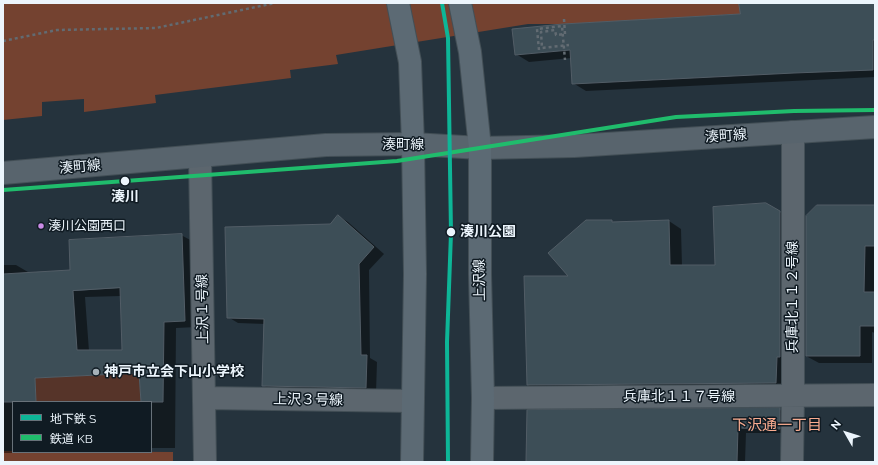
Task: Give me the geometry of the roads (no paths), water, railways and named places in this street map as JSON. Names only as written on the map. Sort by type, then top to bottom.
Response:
[{"type":"main road","points":[[398,3],[410,62],[413,144],[415,274],[412,462]]},
{"type":"main road","name":"上沢線","points":[[460,3],[470,52],[480,148],[480,274],[483,398],[482,462]]},
{"type":"street","name":"湊町線","points":[[3,173],[326,145],[413,144],[480,148],[574,146],[875,127]]},
{"type":"street","name":"兵庫北１１２号線","points":[[792,132],[794,396],[792,462]]},
{"type":"street","name":"上沢１号線","points":[[200,157],[205,462]]},
{"type":"street","name":"兵庫北１１７号線","points":[[483,398],[875,396]]},
{"type":"street","name":"上沢３号線","points":[[205,398],[412,401]]},
{"type":"metro line","name":"S","points":[[442,3],[448,38],[451,233],[447,342],[448,462]]},
{"type":"rail line","name":"KB","points":[[3,190],[397,161],[676,117],[794,111],[875,110]]},
{"type":"place","name":"湊川","points":[[125,181]]},
{"type":"place","name":"湊川公園西口","points":[[41,226]]},
{"type":"place","name":"湊川公園","points":[[451,232]]},
{"type":"place","name":"神戸市立会下山小学校","points":[[96,372]]},
{"type":"district","name":"下沢通一丁目","points":[[777,425]]}]
